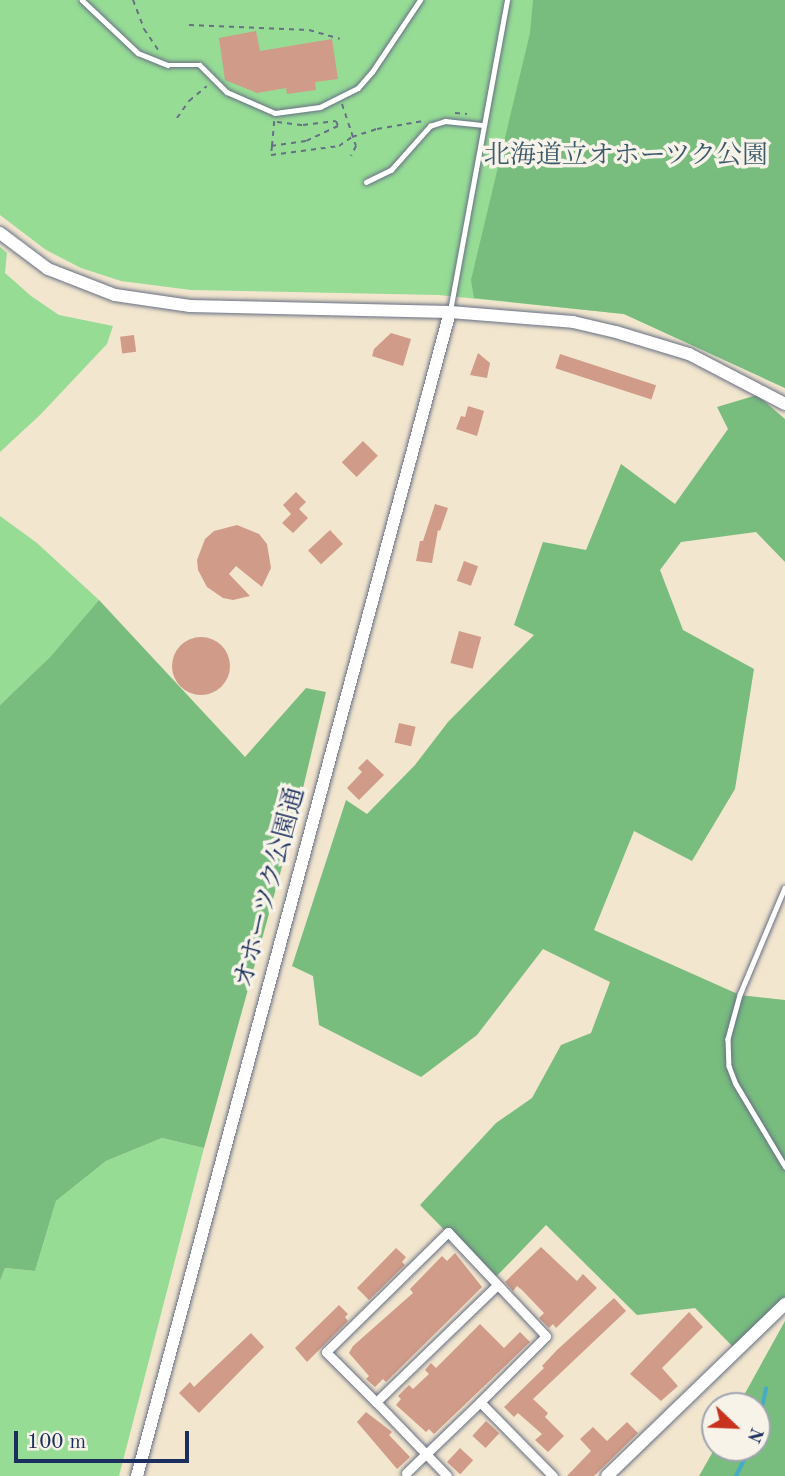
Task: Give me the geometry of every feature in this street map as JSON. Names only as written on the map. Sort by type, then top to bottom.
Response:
[{"type":"street","points":[[0,233],[59,274],[114,296],[190,306],[450,312],[520,316],[573,323],[629,335],[715,365],[785,404]]},
{"type":"street","name":"オホーツク公園通","points":[[137,1476],[450,312]]},
{"type":"street","points":[[406,1473],[426,1454],[480,1402],[546,1336],[448,1232],[326,1352],[376,1402],[426,1454],[447,1476]]},
{"type":"street","points":[[376,1402],[497,1285]]},
{"type":"street","points":[[607,1476],[785,1304]]},
{"type":"street","points":[[480,1402],[553,1476]]},
{"type":"lane","points":[[82,0],[125,44],[138,53],[168,65],[200,65],[214,81],[240,100],[275,113],[312,108],[340,99],[372,72],[420,0]]},
{"type":"lane","points":[[450,312],[507,0]]},
{"type":"lane","points":[[366,182],[391,170],[430,126],[445,121],[484,125]]},
{"type":"lane","points":[[785,888],[740,995],[728,1039],[729,1066],[736,1084],[785,1166]]},
{"type":"path","points":[[133,0],[144,29],[168,65]]},
{"type":"path","points":[[189,25],[309,30],[340,39]]},
{"type":"path","points":[[177,118],[190,101],[214,81]]},
{"type":"path","points":[[340,99],[356,146],[351,156]]},
{"type":"path","points":[[450,113],[471,115]]},
{"type":"path","points":[[272,146],[306,141],[338,126],[336,121],[303,125],[274,121],[271,155],[339,146],[352,137],[431,118]]},
{"type":"green space","name":"北海道立オホーツク公園","points":[[0,0],[785,0],[785,388],[624,314],[439,295],[191,290],[121,281],[81,268],[46,250],[0,215]]},
{"type":"green space","points":[[533,0],[785,0],[785,388],[624,314],[474,298],[471,280],[530,33]]},
{"type":"green space","points":[[0,247],[7,253],[5,273],[31,296],[59,315],[113,326],[107,344],[40,415],[0,452]]},
{"type":"green space","points":[[757,395],[785,419],[785,562],[756,532],[681,542],[660,570],[683,630],[754,669],[735,789],[692,861],[634,831],[594,930],[740,995],[785,1000],[785,1304],[737,1351],[695,1308],[637,1315],[546,1225],[493,1280],[420,1205],[496,1123],[532,1098],[561,1045],[591,1033],[610,982],[543,949],[477,1035],[421,1077],[319,1025],[313,976],[292,966],[346,800],[367,814],[415,765],[448,722],[534,635],[514,625],[543,542],[586,550],[621,464],[675,504],[728,429],[717,407]]},
{"type":"green space","points":[[0,516],[37,543],[99,600],[50,657],[0,705]]},
{"type":"green space","points":[[99,600],[245,757],[306,688],[326,692],[298,809],[204,1148],[162,1138],[106,1161],[56,1201],[35,1271],[5,1268],[0,1281],[0,705],[50,657]]},
{"type":"green space","points":[[162,1138],[204,1148],[119,1476],[0,1476],[0,1281],[5,1268],[35,1271],[56,1201],[106,1161]]},
{"type":"green space","points":[[785,1321],[785,1476],[699,1476],[707,1462],[771,1462],[771,1392],[746,1392]]},
{"type":"building","points":[[256,31],[260,51],[332,39],[338,79],[315,82],[316,90],[287,94],[286,88],[257,93],[225,80],[219,38]]},
{"type":"building","points":[[391,333],[411,339],[403,366],[372,356],[374,349]]},
{"type":"building","points":[[134,335],[136,352],[122,354],[120,337]]},
{"type":"building","points":[[478,353],[490,363],[487,378],[470,375]]},
{"type":"building","points":[[560,354],[656,385],[651,399],[555,368]]},
{"type":"building","points":[[468,406],[484,411],[477,436],[456,429],[461,416],[465,417]]},
{"type":"building","points":[[363,441],[378,456],[357,477],[342,462]]},
{"type":"building","points":[[296,492],[306,502],[299,509],[308,518],[293,533],[282,523],[291,514],[283,505]]},
{"type":"building","points":[[435,504],[448,508],[440,531],[438,530],[432,563],[416,561],[420,541],[423,541]]},
{"type":"building","points":[[237,525],[259,534],[267,544],[271,568],[262,587],[236,566],[229,574],[250,596],[233,600],[223,598],[207,587],[198,570],[197,560],[205,539],[214,531]]},
{"type":"building","points":[[330,530],[343,544],[321,564],[308,550]]},
{"type":"building","points":[[464,561],[478,566],[471,586],[457,581]]},
{"type":"building","points":[[459,631],[481,637],[473,669],[450,663]]},
{"type":"building","points":[[201,637],[212,639],[225,650],[230,666],[228,677],[217,690],[201,695],[190,693],[177,682],[172,666],[174,655],[185,642]]},
{"type":"building","points":[[399,723],[416,727],[411,746],[395,742]]},
{"type":"building","points":[[367,759],[384,775],[359,800],[347,788],[362,772],[358,768]]},
{"type":"building","points":[[541,1247],[577,1281],[583,1274],[597,1288],[556,1328],[553,1324],[549,1328],[539,1318],[544,1313],[522,1290],[517,1286],[513,1291],[505,1282]]},
{"type":"building","points":[[396,1248],[406,1257],[402,1262],[405,1265],[369,1300],[357,1288]]},
{"type":"building","points":[[455,1253],[482,1287],[386,1382],[383,1379],[375,1387],[366,1379],[369,1376],[349,1353],[353,1346],[413,1293],[410,1289],[442,1256],[447,1261]]},
{"type":"building","points":[[614,1298],[626,1311],[533,1399],[548,1413],[545,1417],[564,1436],[548,1452],[535,1440],[542,1434],[518,1413],[514,1417],[504,1407],[544,1368],[542,1366],[557,1350]]},
{"type":"building","points":[[339,1305],[348,1314],[345,1317],[348,1321],[307,1362],[295,1348]]},
{"type":"building","points":[[689,1312],[703,1327],[662,1368],[678,1386],[661,1401],[630,1374]]},
{"type":"building","points":[[480,1324],[504,1348],[520,1332],[530,1342],[434,1434],[429,1429],[426,1432],[396,1405],[401,1399],[398,1396],[409,1385],[413,1389],[429,1374],[425,1370],[431,1363],[436,1368]]},
{"type":"building","points":[[251,1333],[264,1347],[199,1413],[179,1393],[190,1382],[194,1387]]},
{"type":"building","points":[[366,1412],[392,1432],[389,1435],[410,1457],[397,1469],[357,1422]]},
{"type":"building","points":[[486,1421],[499,1433],[486,1448],[472,1436]]},
{"type":"building","points":[[627,1422],[638,1433],[594,1476],[567,1476],[591,1451],[580,1439],[593,1427],[607,1441]]},
{"type":"building","points":[[460,1448],[473,1460],[460,1474],[447,1462]]},
{"type":"waterway","points":[[736,1476],[743,1462]]}]
